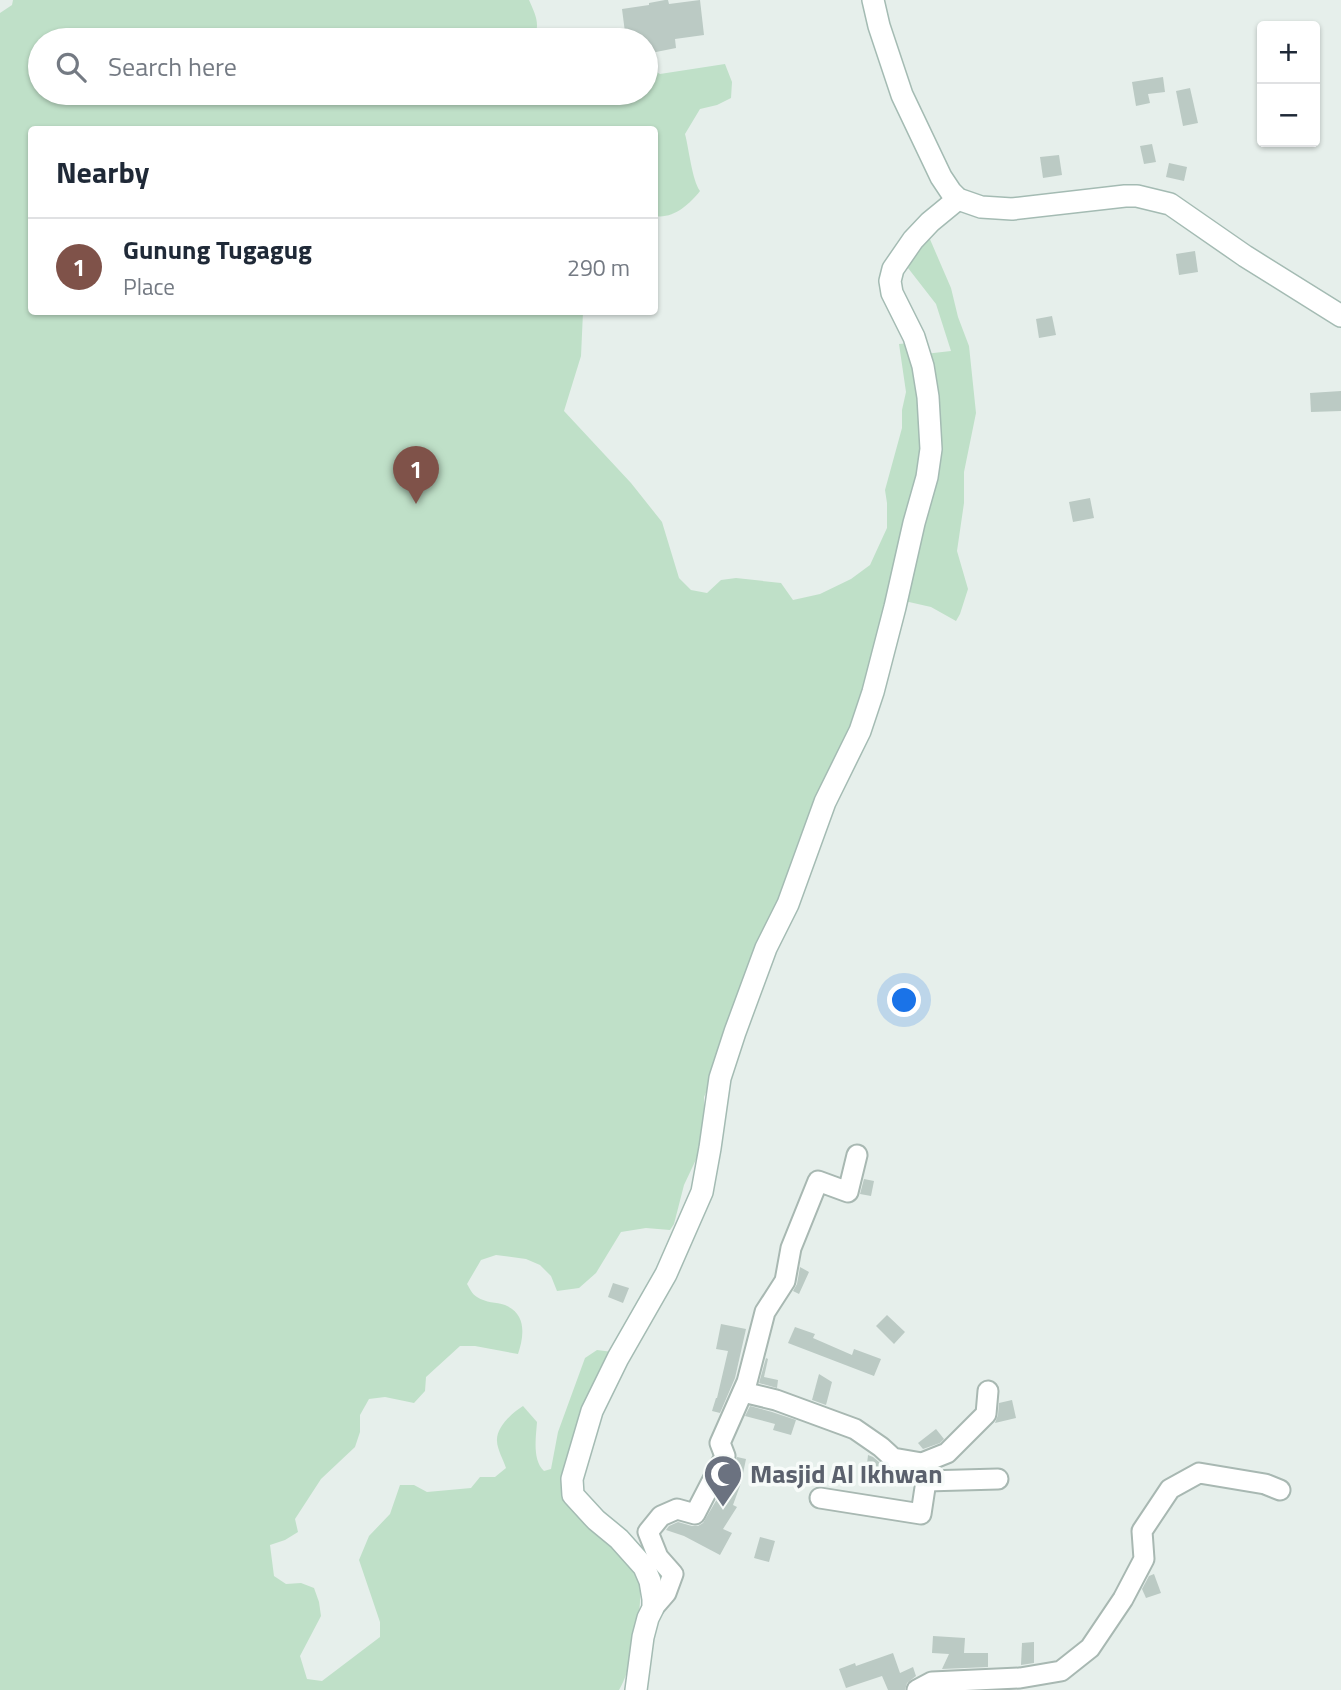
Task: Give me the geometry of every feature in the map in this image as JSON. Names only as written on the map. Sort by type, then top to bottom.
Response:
[{"type":"street","points":[[873,0],[902,95],[941,177],[958,199],[981,207],[1012,209],[1125,196],[1137,196],[1170,204],[1245,256],[1341,316]]},
{"type":"street","points":[[653,1608],[653,1592],[644,1567],[573,1495],[572,1479],[592,1411],[618,1358],[666,1274],[702,1192],[720,1078],[735,1032],[766,948],[788,904],[825,802],[860,731],[873,692],[927,477],[931,449],[923,366],[914,337],[892,293],[890,281],[893,269],[908,246],[930,222],[958,199]]},
{"type":"street","points":[[636,1690],[648,1618],[666,1593],[673,1574],[658,1557],[648,1532],[662,1517],[677,1509],[695,1514],[725,1455],[720,1443],[747,1382],[765,1312],[785,1281],[791,1248],[818,1181],[848,1192],[857,1155]]},
{"type":"street","points":[[820,1498],[921,1514],[924,1472],[986,1414],[988,1391]]},
{"type":"street","points":[[743,1392],[776,1400],[855,1429],[892,1458],[924,1472],[998,1479]]},
{"type":"street","points":[[918,1690],[932,1682],[1020,1678],[1061,1671],[1090,1648],[1123,1599],[1144,1559],[1142,1531],[1170,1489],[1199,1473],[1265,1484],[1280,1490]]},
{"type":"green space","points":[[13,0],[529,0],[536,20],[537,28],[28,28],[28,105],[658,105],[658,73],[725,64],[732,82],[731,98],[700,109],[685,134],[700,191],[680,210],[662,216],[658,216],[658,126],[28,126],[28,315],[583,315],[581,356],[564,411],[631,483],[662,522],[679,578],[691,590],[707,593],[721,580],[736,578],[781,583],[793,600],[820,594],[851,579],[870,565],[887,528],[885,490],[902,428],[906,392],[899,344],[910,343],[916,355],[951,351],[936,304],[908,268],[916,249],[929,237],[951,288],[969,346],[976,413],[964,472],[964,503],[957,551],[968,589],[956,621],[931,607],[909,602],[885,608],[857,719],[800,837],[722,1055],[704,1097],[700,1151],[684,1185],[674,1224],[670,1230],[646,1228],[621,1232],[596,1273],[579,1288],[557,1291],[551,1276],[540,1265],[526,1259],[496,1255],[481,1260],[467,1284],[477,1297],[505,1305],[517,1314],[522,1326],[518,1354],[460,1346],[426,1377],[425,1391],[414,1403],[385,1397],[369,1399],[360,1415],[360,1432],[355,1447],[321,1479],[295,1519],[298,1532],[270,1545],[274,1576],[286,1584],[301,1583],[314,1588],[321,1616],[300,1656],[307,1679],[322,1681],[380,1637],[380,1622],[359,1560],[369,1536],[390,1514],[400,1485],[414,1485],[427,1492],[471,1488],[480,1477],[495,1477],[506,1468],[497,1444],[497,1436],[510,1416],[523,1406],[537,1422],[536,1448],[540,1466],[544,1471],[551,1469],[558,1432],[585,1358],[597,1350],[613,1352],[567,1489],[633,1570],[640,1584],[635,1639],[628,1669],[619,1690],[0,1690],[0,13],[12,5]]},
{"type":"building","points":[[668,0],[669,4],[700,0],[704,35],[675,39],[676,48],[658,52],[658,28],[624,28],[622,9]]},
{"type":"building","points":[[1163,77],[1165,92],[1148,94],[1150,103],[1136,106],[1132,82]]},
{"type":"building","points":[[1190,88],[1198,123],[1183,126],[1176,91]]},
{"type":"building","points":[[1152,144],[1156,162],[1144,164],[1140,146]]},
{"type":"building","points":[[1059,155],[1062,175],[1043,178],[1040,157]]},
{"type":"building","points":[[1169,163],[1187,167],[1184,181],[1166,177]]},
{"type":"building","points":[[1195,251],[1198,272],[1179,275],[1176,254]]},
{"type":"building","points":[[1052,316],[1056,335],[1039,338],[1036,319]]},
{"type":"building","points":[[1341,391],[1341,411],[1311,412],[1310,393]]},
{"type":"building","points":[[1090,498],[1094,518],[1073,522],[1069,502]]},
{"type":"building","points":[[864,1179],[874,1181],[871,1196],[860,1194]]},
{"type":"building","points":[[800,1267],[809,1272],[799,1294],[793,1291]]},
{"type":"building","points":[[613,1283],[629,1288],[623,1303],[608,1297]]},
{"type":"building","points":[[887,1315],[905,1332],[894,1344],[876,1326]]},
{"type":"building","points":[[721,1324],[746,1329],[735,1378],[720,1413],[712,1411],[728,1351],[716,1349]]},
{"type":"building","points":[[795,1327],[815,1334],[813,1338],[852,1355],[854,1349],[881,1359],[874,1376],[788,1343]]},
{"type":"building","points":[[766,1358],[764,1377],[778,1380],[777,1388],[759,1383]]},
{"type":"building","points":[[819,1374],[832,1382],[826,1405],[812,1400]]},
{"type":"building","points":[[1012,1400],[1016,1418],[995,1423],[999,1403]]},
{"type":"building","points":[[750,1406],[796,1420],[791,1435],[773,1430],[775,1424],[745,1416]]},
{"type":"building","points":[[936,1429],[944,1439],[923,1449],[918,1443]]},
{"type":"building","points":[[868,1455],[885,1467],[883,1485],[865,1483]]},
{"type":"building","points":[[737,1457],[746,1459],[733,1505],[737,1507],[723,1529],[732,1533],[720,1555],[684,1536],[666,1530],[678,1522],[692,1526],[703,1523]]},
{"type":"building","points":[[760,1537],[775,1541],[769,1562],[754,1558]]},
{"type":"building","points":[[1154,1574],[1161,1593],[1146,1598],[1142,1589],[1149,1576]]},
{"type":"building","points":[[933,1636],[965,1638],[964,1653],[988,1653],[988,1667],[942,1669],[949,1654],[932,1653]]},
{"type":"building","points":[[1034,1642],[1034,1663],[1021,1665],[1022,1643]]},
{"type":"building","points":[[893,1653],[900,1673],[913,1667],[916,1676],[907,1683],[905,1690],[888,1690],[882,1676],[846,1688],[839,1669]]},
{"type":"place","name":"Gunung Tugagug","points":[[416,504]]},
{"type":"place","name":"Masjid Al Ikhwan","points":[[723,1508]]}]
